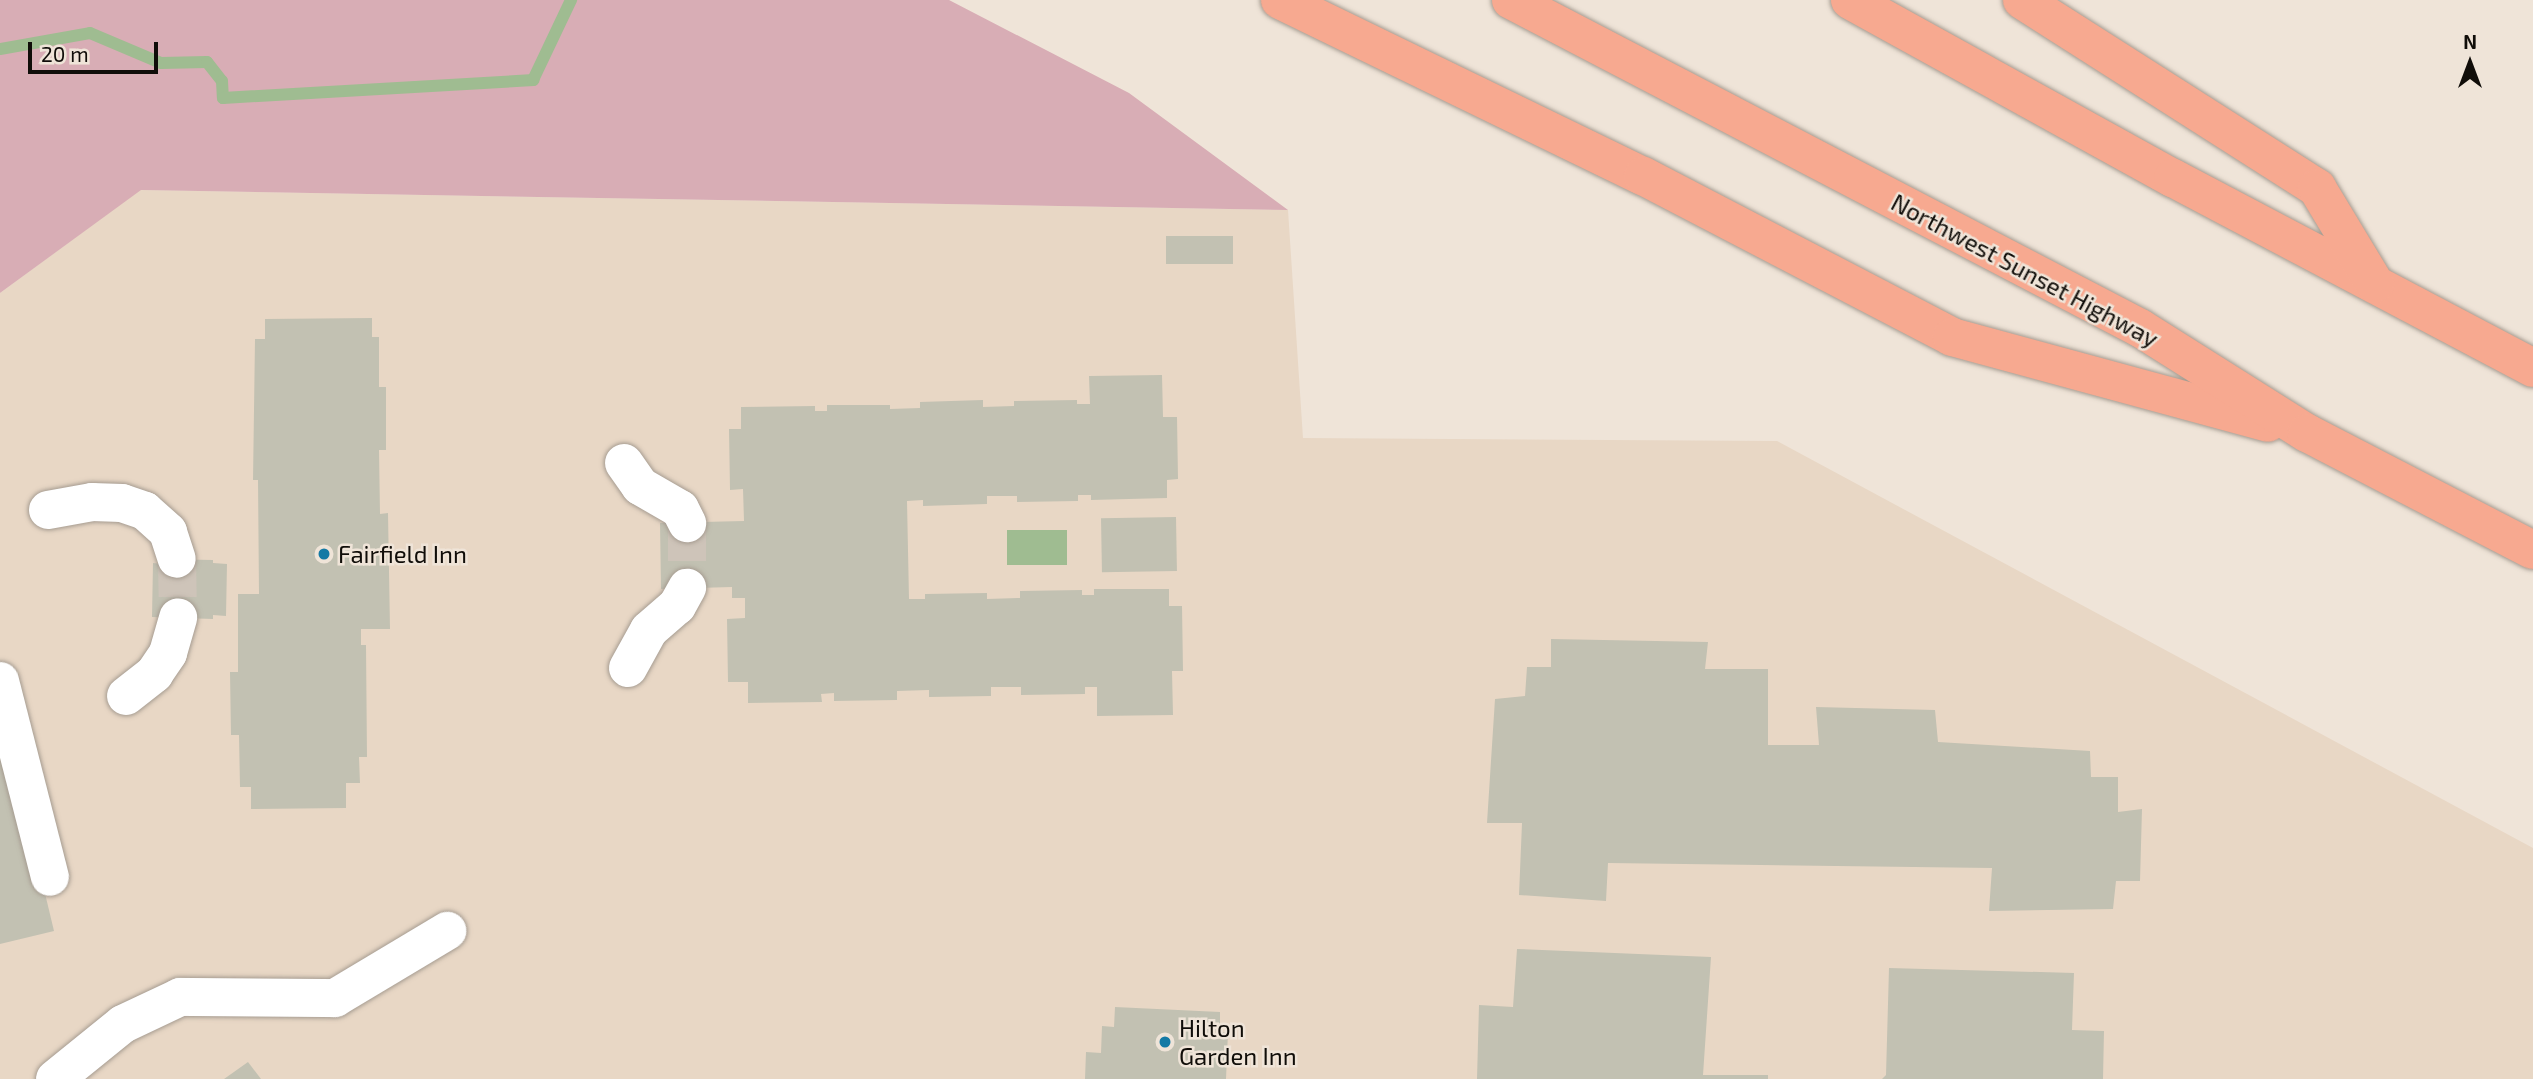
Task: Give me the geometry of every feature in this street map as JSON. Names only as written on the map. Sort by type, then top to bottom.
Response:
[{"type":"highway","points":[[1280,0],[1643,176],[1952,337],[2307,433]]},
{"type":"highway","name":"Northwest Sunset Highway","points":[[1511,0],[2140,328],[2307,433],[2533,550]]},
{"type":"highway","points":[[1850,0],[2173,178],[2533,368]]},
{"type":"highway","points":[[2022,0],[2317,188],[2375,284]]},
{"type":"street","points":[[624,463],[640,486],[680,509],[687,523]]},
{"type":"street","points":[[48,510],[92,502],[122,503],[145,511],[168,532],[177,559]]},
{"type":"street","points":[[628,668],[649,630],[677,607],[687,588]]},
{"type":"street","points":[[126,696],[154,674],[168,653],[178,617]]},
{"type":"street","points":[[0,681],[50,877]]},
{"type":"street","points":[[55,1079],[123,1024],[180,996],[335,998],[447,931]]},
{"type":"shaded area","points":[[0,0],[949,0],[1129,93],[1288,210],[141,190],[0,293]]},
{"type":"shaded area","points":[[140,190],[1288,210],[1303,438],[1777,441],[2533,848],[2533,1079],[0,1079],[0,293]]},
{"type":"shaded area","points":[[1007,530],[1067,530],[1067,565],[1007,565]]},
{"type":"building","points":[[1166,236],[1233,236],[1233,264],[1166,264]]},
{"type":"building","name":"Fairfield Inn","points":[[372,318],[372,337],[379,337],[379,387],[386,387],[386,450],[379,450],[380,514],[388,513],[390,629],[361,629],[361,645],[366,645],[367,757],[359,757],[360,783],[346,783],[346,808],[251,809],[251,787],[240,787],[239,735],[231,735],[230,672],[238,672],[238,594],[259,594],[258,480],[253,480],[255,339],[265,339],[265,319]]},
{"type":"building","points":[[1162,375],[1163,417],[1177,417],[1178,479],[1167,480],[1167,498],[1091,500],[1091,495],[1078,495],[1078,501],[1017,502],[1017,496],[987,496],[987,504],[923,506],[923,500],[907,501],[909,599],[925,599],[925,594],[987,593],[987,599],[1020,598],[1020,591],[1082,590],[1082,595],[1094,595],[1094,589],[1169,589],[1169,606],[1182,606],[1183,671],[1172,671],[1173,715],[1097,716],[1097,687],[1085,687],[1085,694],[1021,695],[1021,687],[991,687],[991,696],[929,697],[929,690],[897,691],[897,700],[834,701],[834,693],[821,694],[822,702],[748,703],[748,682],[728,682],[727,619],[745,618],[745,598],[732,598],[732,587],[661,589],[660,523],[744,521],[743,489],[730,490],[729,429],[741,429],[741,407],[815,406],[815,411],[827,411],[827,405],[890,405],[890,409],[920,408],[920,402],[983,400],[983,407],[1014,406],[1014,401],[1077,400],[1077,404],[1090,404],[1089,376]]},
{"type":"building","points":[[1176,517],[1177,571],[1102,572],[1101,518]]},
{"type":"building","points":[[161,559],[213,560],[213,563],[227,564],[226,616],[213,615],[213,619],[152,617],[153,563],[161,564]]},
{"type":"building","points":[[1551,639],[1708,642],[1705,669],[1768,669],[1768,745],[1819,745],[1816,707],[1935,710],[1938,742],[2090,751],[2091,777],[2118,777],[2118,812],[2142,809],[2140,881],[2116,881],[2113,909],[1989,911],[1992,868],[1608,863],[1606,901],[1519,895],[1522,823],[1487,823],[1495,699],[1525,696],[1527,667],[1551,667]]},
{"type":"building","points":[[0,740],[27,818],[54,931],[0,944]]},
{"type":"building","points":[[1517,949],[1711,957],[1703,1075],[1768,1075],[1768,1079],[1477,1079],[1479,1005],[1513,1007]]},
{"type":"building","points":[[1889,968],[2074,973],[2072,1030],[2104,1031],[2103,1079],[1882,1079],[1886,1075]]},
{"type":"building","name":"Hilton Garden Inn","points":[[1115,1007],[1220,1012],[1220,1032],[1228,1032],[1226,1079],[1085,1079],[1086,1052],[1101,1053],[1102,1026],[1114,1027]]},
{"type":"building","points":[[248,1062],[261,1079],[224,1079]]},
{"type":"waterway","points":[[0,49],[90,33],[161,63],[207,62],[222,81],[223,98],[533,80],[571,0]]},
{"type":"tunnel","points":[[687,523],[687,588]]},
{"type":"tunnel","points":[[177,559],[178,617]]},
{"type":"place","name":"Fairfield Inn","points":[[324,554]]},
{"type":"place","name":"Hilton Garden Inn","points":[[1165,1042]]}]
